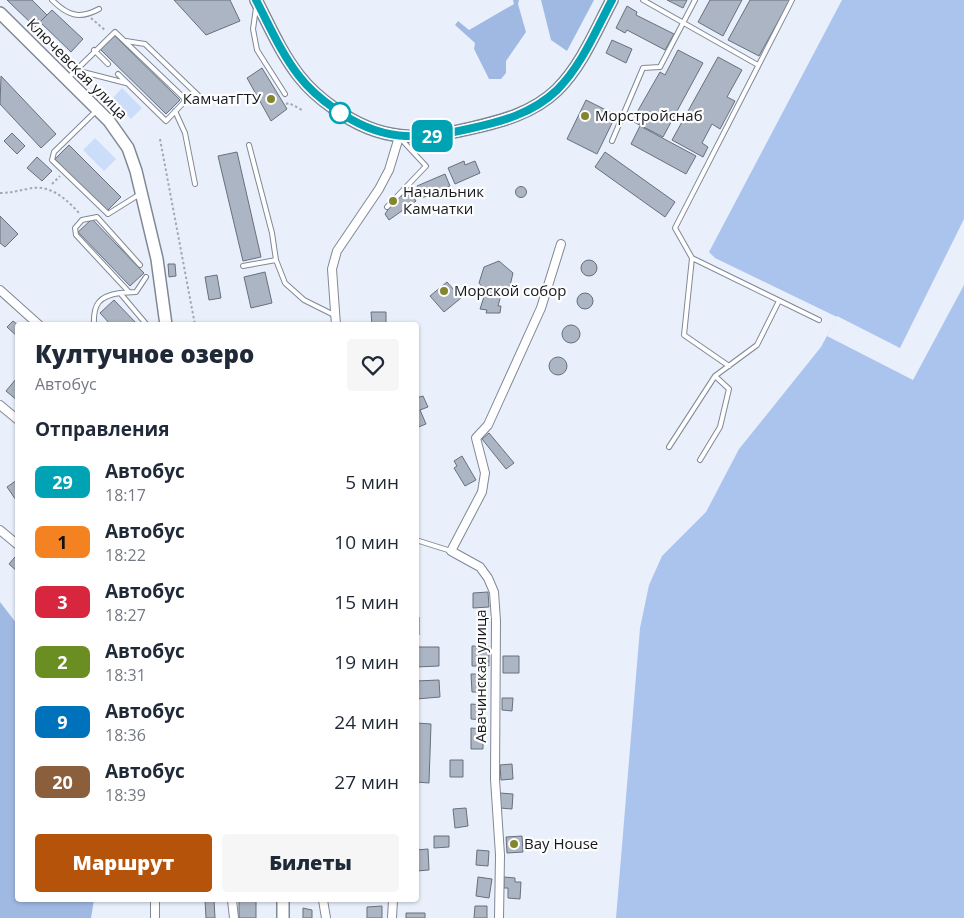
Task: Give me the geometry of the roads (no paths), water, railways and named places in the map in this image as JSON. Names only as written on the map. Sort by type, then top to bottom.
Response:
[{"type":"main road","points":[[256,0],[285,55],[309,87],[330,106],[356,123],[382,134],[399,137],[434,136],[472,128],[510,118],[537,105],[557,90],[571,73],[612,0]]},
{"type":"main road","name":"Ключевская улица","points":[[0,13],[97,109],[116,129],[125,143],[132,157],[142,192],[157,259],[166,322]]},
{"type":"main road","points":[[283,902],[283,918]]},
{"type":"street","points":[[335,322],[332,269],[337,251],[379,189],[392,161],[399,137]]},
{"type":"street","points":[[451,552],[482,492],[485,473],[476,438],[488,425],[542,308],[561,244]]},
{"type":"street","points":[[0,290],[36,322]]},
{"type":"street","points":[[0,404],[15,417]]},
{"type":"street","points":[[0,530],[15,542]]},
{"type":"street","name":"Авачинская улица","points":[[451,552],[480,567],[488,578],[494,592],[496,621],[495,779],[500,855],[499,918]]},
{"type":"street","points":[[155,902],[155,918]]},
{"type":"street","points":[[232,902],[234,918]]},
{"type":"street","points":[[323,902],[326,918]]},
{"type":"street","points":[[392,902],[392,918]]},
{"type":"lane","points":[[52,0],[71,15],[80,16],[98,9]]},
{"type":"lane","points":[[256,0],[254,40],[257,50],[285,94]]},
{"type":"lane","points":[[643,0],[758,65]]},
{"type":"lane","points":[[612,141],[643,68],[660,67],[696,0]]},
{"type":"lane","points":[[792,0],[674,228],[692,258],[819,320]]},
{"type":"lane","points":[[67,79],[110,34],[118,33],[186,100],[166,121],[118,74]]},
{"type":"lane","points":[[126,41],[145,44],[203,100]]},
{"type":"lane","points":[[94,50],[108,64]]},
{"type":"lane","points":[[75,70],[128,83]]},
{"type":"lane","points":[[97,109],[52,155],[52,160],[108,214],[142,192]]},
{"type":"lane","points":[[175,111],[185,134],[195,184]]},
{"type":"lane","points":[[387,207],[426,166],[399,137]]},
{"type":"lane","points":[[249,145],[272,233],[276,260],[285,283],[304,300],[334,315]]},
{"type":"lane","points":[[129,292],[76,235],[76,228],[84,219],[97,217],[140,264]]},
{"type":"lane","points":[[692,258],[684,335],[729,366]]},
{"type":"lane","points":[[243,266],[276,260]]},
{"type":"lane","points":[[94,322],[95,309],[99,301],[107,295],[136,292],[146,277]]},
{"type":"lane","points":[[120,293],[144,322]]},
{"type":"lane","points":[[669,447],[715,376],[757,345],[779,301]]},
{"type":"lane","points":[[700,460],[720,427],[729,389],[715,376]]},
{"type":"lane","points":[[419,541],[451,552]]},
{"type":"place","name":"КамчатГТУ","points":[[271,99]]},
{"type":"place","name":"Морстройснаб","points":[[585,116]]},
{"type":"place","name":"Начальник Камчатки","points":[[393,201]]},
{"type":"place","name":"Морской собор","points":[[444,291]]},
{"type":"place","name":"Bay House","points":[[514,844]]}]
